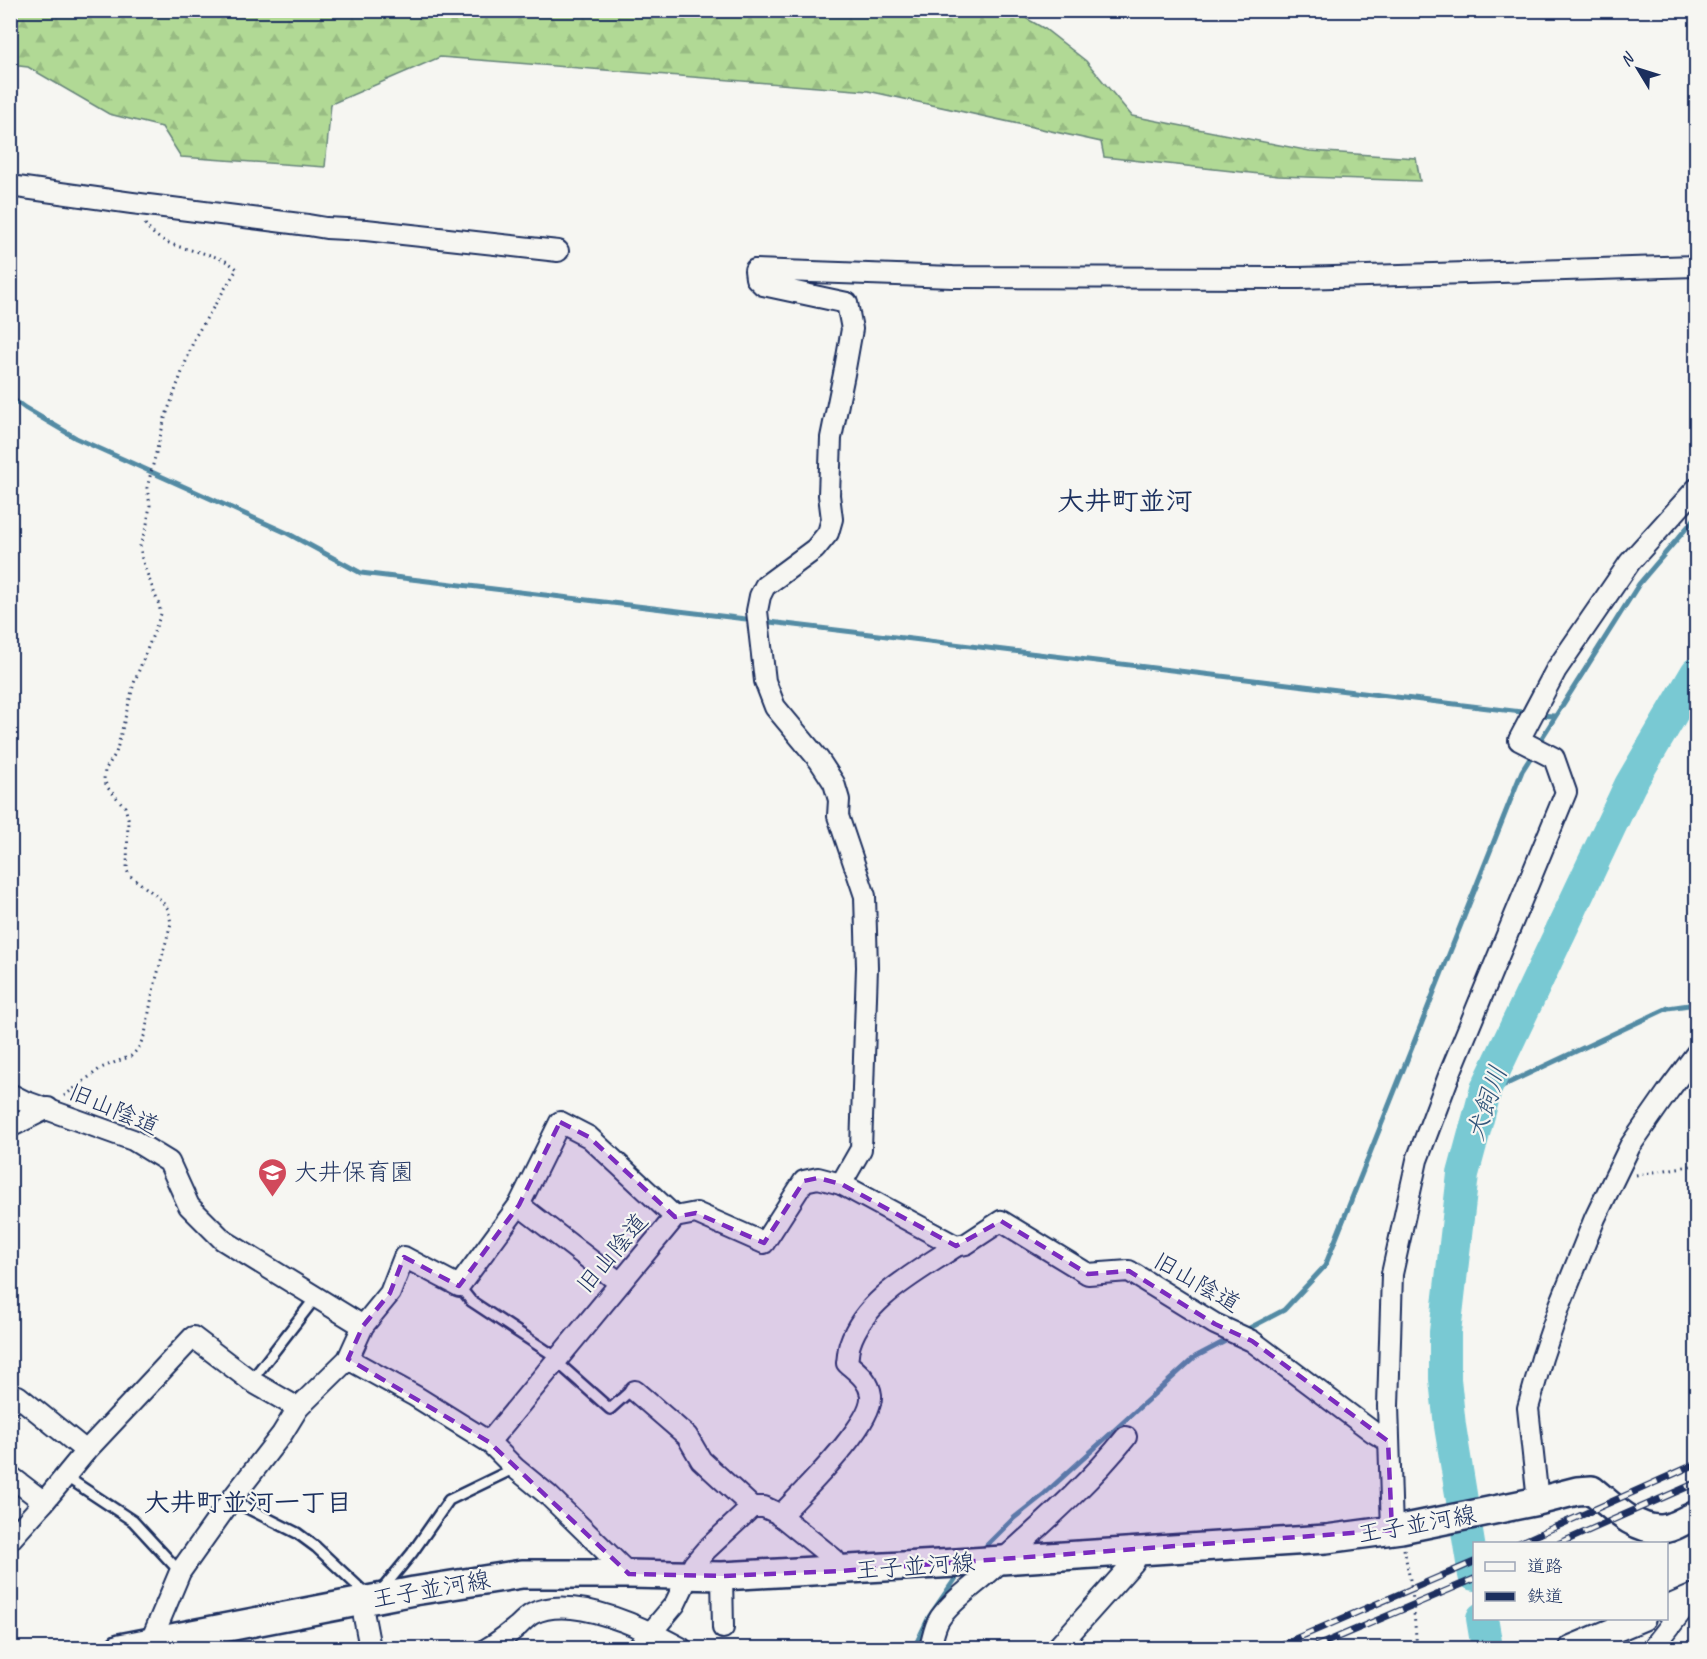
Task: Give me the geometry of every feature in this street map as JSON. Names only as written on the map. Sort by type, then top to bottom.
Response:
[{"type":"main road","name":"王子並河線","points":[[130,1647],[454,1583],[522,1574],[722,1576],[998,1561],[1326,1539],[1397,1530],[1532,1503],[1577,1491],[1592,1490],[1624,1516],[1644,1527],[1663,1530],[1696,1515]]},
{"type":"street","points":[[10,186],[326,228],[366,230],[558,251]]},
{"type":"street","points":[[842,1184],[861,1149],[867,967],[865,896],[838,816],[839,800],[834,783],[819,760],[775,707],[765,681],[757,611],[765,586],[816,549],[828,533],[832,519],[829,495],[831,438],[852,328],[847,303],[763,285],[756,278],[755,270],[953,277],[1300,278],[1696,266]]},
{"type":"street","points":[[1397,1530],[1388,1441],[1392,1274],[1417,1160],[1450,1073],[1566,792],[1554,758],[1519,740],[1556,670],[1630,562],[1696,489]]},
{"type":"street","points":[[1532,1503],[1528,1408],[1560,1305],[1595,1218],[1630,1146],[1696,1054]]},
{"type":"street","name":"旧山陰道","points":[[10,1094],[133,1140],[169,1162],[189,1206],[223,1240],[363,1326]]},
{"type":"street","points":[[10,1127],[48,1108]]},
{"type":"street","points":[[130,1647],[180,1572],[282,1434],[298,1408],[348,1359],[363,1326],[390,1293],[404,1257],[459,1286],[519,1205],[560,1122],[589,1137],[675,1217]]},
{"type":"street","name":"旧山陰道","points":[[489,1442],[675,1217],[696,1213],[764,1243],[804,1181],[818,1178],[842,1184],[956,1246],[966,1244],[1001,1221],[1088,1274],[1129,1271],[1215,1324],[1252,1341],[1388,1441]]},
{"type":"street","points":[[519,1205],[621,1283]]},
{"type":"street","points":[[780,1516],[852,1437],[865,1416],[871,1397],[867,1382],[847,1363],[850,1344],[865,1316],[882,1296],[956,1246]]},
{"type":"street","points":[[10,1540],[86,1451],[193,1337],[251,1381],[298,1408]]},
{"type":"street","points":[[348,1359],[415,1396],[489,1442],[515,1468],[548,1495],[629,1574]]},
{"type":"street","points":[[635,1391],[687,1436],[701,1460],[752,1507],[764,1507],[780,1516],[834,1559],[840,1570]]},
{"type":"street","points":[[10,1405],[18,1396],[86,1451]]},
{"type":"street","points":[[930,1648],[934,1630],[940,1618],[952,1605],[1106,1461],[1126,1437]]},
{"type":"street","points":[[10,1476],[44,1502]]},
{"type":"street","points":[[638,1648],[675,1604],[694,1564],[752,1507]]},
{"type":"street","points":[[1057,1648],[1134,1562],[1138,1551]]},
{"type":"street","points":[[722,1576],[723,1628]]},
{"type":"street","points":[[1668,1608],[1696,1594]]},
{"type":"street","points":[[1653,1648],[1696,1594]]},
{"type":"street","points":[[368,1600],[370,1648]]},
{"type":"street","points":[[488,1648],[532,1614],[552,1608],[581,1610],[626,1621],[681,1648]]},
{"type":"street","points":[[1575,1647],[1638,1620]]},
{"type":"lane","points":[[459,1286],[471,1301],[550,1353],[610,1409],[629,1392],[635,1391]]},
{"type":"lane","points":[[251,1381],[316,1297]]},
{"type":"lane","points":[[231,1500],[297,1533],[316,1547],[364,1592],[368,1600],[412,1553],[449,1500],[515,1468]]},
{"type":"lane","points":[[65,1476],[134,1521],[180,1572]]},
{"type":"path","points":[[48,1108],[101,1068],[131,1056],[138,1049],[148,1021],[153,991],[171,923],[168,909],[158,897],[129,875],[127,870],[128,818],[125,807],[107,787],[104,779],[105,770],[116,753],[134,683],[161,614],[142,560],[140,546],[150,505],[147,488],[165,418],[180,383],[195,337],[237,269],[221,259],[176,246],[155,235],[144,223],[142,204]]},
{"type":"path","points":[[1634,1176],[1696,1164]]},
{"type":"path","points":[[1397,1530],[1404,1549],[1412,1590],[1417,1648]]},
{"type":"highlighted area","points":[[560,1122],[589,1137],[675,1217],[696,1213],[764,1243],[804,1181],[818,1178],[841,1184],[956,1246],[1001,1221],[1088,1274],[1129,1271],[1215,1324],[1252,1341],[1388,1441],[1392,1530],[840,1571],[722,1576],[629,1574],[489,1442],[348,1359],[363,1326],[390,1293],[404,1257],[459,1286],[519,1205]]},
{"type":"green space","points":[[11,10],[1006,11],[1022,16],[1045,29],[1086,61],[1132,116],[1310,151],[1416,158],[1420,181],[1278,176],[1104,157],[1101,142],[868,91],[440,57],[331,104],[325,167],[181,157],[162,127],[109,114],[28,67],[11,65]]},
{"type":"waterway","points":[[10,397],[76,438],[287,533],[361,573],[1530,713]]},
{"type":"waterway","points":[[1538,744],[1639,584],[1696,517]]},
{"type":"waterway","name":"犬飼川","points":[[1473,1569],[1450,1426],[1445,1379],[1445,1332],[1463,1174],[1486,1089],[1630,785],[1696,673]]},
{"type":"waterway","points":[[1539,715],[1554,716]]},
{"type":"waterway","points":[[1242,1332],[1284,1310],[1325,1266],[1522,771],[1534,752]]},
{"type":"waterway","points":[[1486,1089],[1498,1088],[1668,1008],[1696,1004]]},
{"type":"waterway","points":[[981,1551],[1014,1518],[1043,1495],[1195,1357],[1231,1338]]},
{"type":"waterway","points":[[914,1648],[929,1617],[960,1572]]},
{"type":"waterway","name":"犬飼川","points":[[1482,1620],[1487,1648]]},
{"type":"waterway","points":[[454,1648],[484,1642]]},
{"type":"railway","points":[[1521,1542],[1696,1464]]},
{"type":"railway","points":[[1563,1542],[1696,1483]]},
{"type":"railway","points":[[1274,1648],[1473,1562]]},
{"type":"railway","points":[[1312,1648],[1473,1579]]},
{"type":"place","name":"大井保育園","points":[[273,1198]]},
{"type":"district","name":"大井町並河","points":[[1125,501]]},
{"type":"district","name":"大井町並河一丁目","points":[[248,1502]]}]
